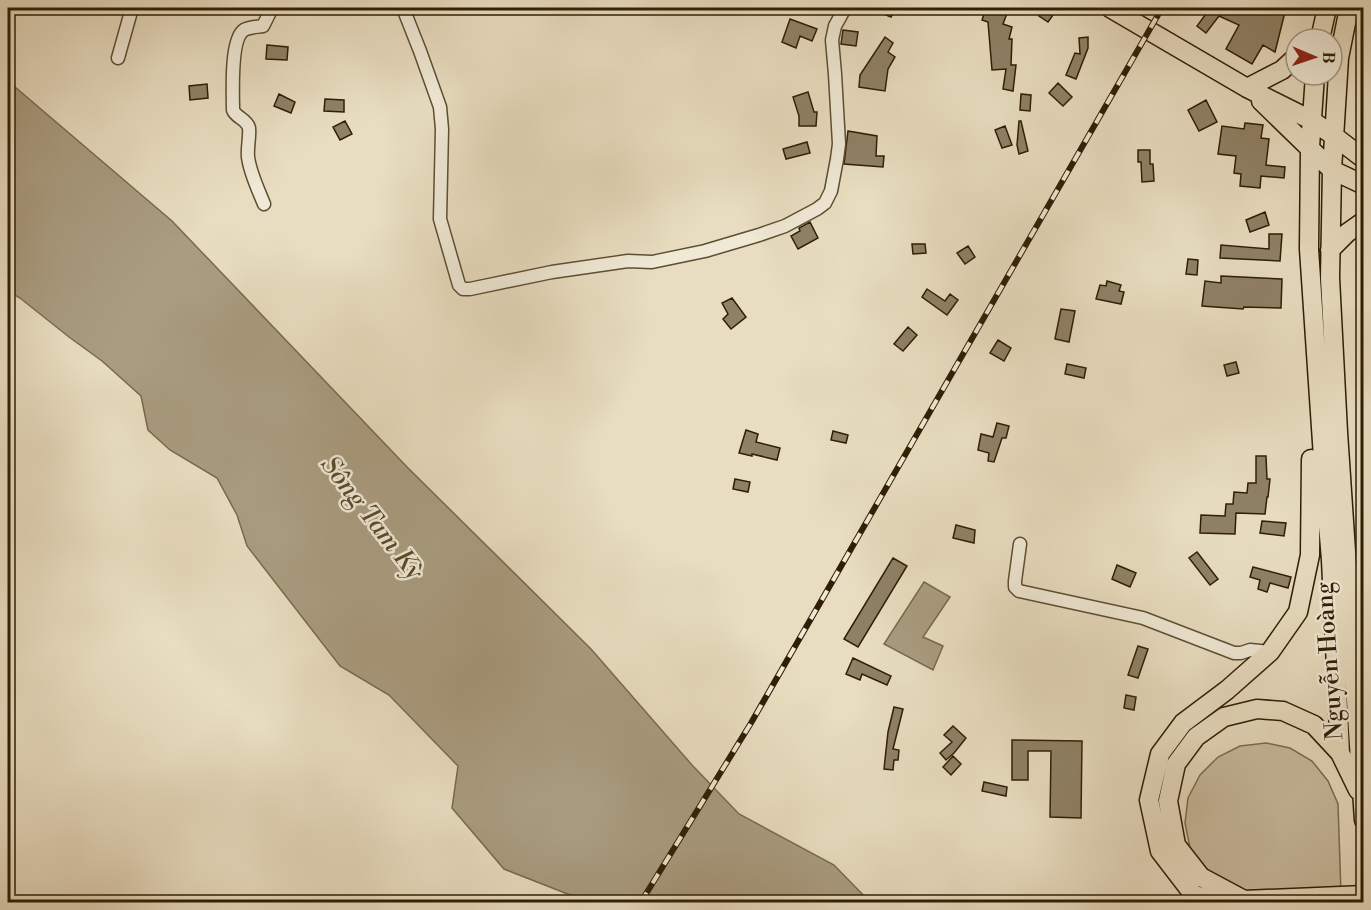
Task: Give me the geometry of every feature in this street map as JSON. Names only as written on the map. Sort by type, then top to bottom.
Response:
[{"type":"highway","points":[[1110,8],[1246,88],[1311,120],[1364,159]]},
{"type":"highway","points":[[1322,27],[1328,8]]},
{"type":"highway","name":"Nguyễn Hoàng","points":[[1349,8],[1339,58],[1332,170],[1330,278],[1362,799]]},
{"type":"highway","points":[[1246,88],[1284,68]]},
{"type":"highway","name":"Nguyễn Hoàng","points":[[1315,87],[1310,147],[1309,249],[1331,560],[1340,753],[1362,799]]},
{"type":"highway","points":[[1246,88],[1332,170],[1364,185]]},
{"type":"highway","points":[[1330,250],[1347,233],[1364,221]]},
{"type":"highway","points":[[1213,903],[1193,894],[1160,851],[1149,800],[1160,754],[1183,723],[1227,690],[1270,652],[1298,612],[1310,555],[1312,492],[1310,405],[1315,338]]},
{"type":"highway","points":[[1340,753],[1314,725],[1283,711],[1257,709],[1224,717],[1196,737],[1176,764],[1168,801],[1176,845],[1200,877],[1244,900],[1364,895]]},
{"type":"highway","points":[[1362,799],[1364,820]]},
{"type":"street","points":[[118,58],[132,8]]},
{"type":"street","points":[[264,204],[249,165],[249,127],[233,110],[233,67],[240,35],[246,29],[263,26],[272,8]]},
{"type":"street","points":[[403,8],[440,107],[442,129],[440,219],[459,285],[463,289],[628,261],[652,262],[759,235],[785,226],[817,209],[825,203],[831,191],[837,159],[839,144],[832,40],[835,26],[845,8]]},
{"type":"street","points":[[1020,543],[1015,581],[1019,591],[1143,618],[1234,652],[1241,653],[1250,650],[1270,652]]},
{"type":"shaded area","points":[[1266,743],[1290,748],[1312,761],[1328,781],[1338,804],[1341,894],[1246,897],[1203,871],[1190,848],[1185,823],[1188,798],[1200,775],[1218,757],[1240,746]]},
{"type":"water","name":"Sông Tam Kỳ","points":[[8,81],[172,221],[408,468],[591,649],[692,765],[739,814],[834,865],[870,902],[588,902],[504,869],[452,808],[458,766],[389,695],[340,666],[247,546],[237,515],[217,478],[170,450],[148,430],[141,396],[102,361],[8,291]]},
{"type":"water","points":[[924,582],[950,597],[923,637],[943,646],[933,670],[884,644]]},
{"type":"building","points":[[869,8],[896,8],[891,17]]},
{"type":"building","points":[[986,8],[1009,8],[1003,24],[1012,27],[1009,39],[1012,39],[1011,65],[1016,65],[1013,91],[1003,89],[1006,69],[992,70],[988,22],[982,20]]},
{"type":"building","points":[[1044,8],[1058,8],[1048,22],[1039,16]]},
{"type":"building","points":[[1201,8],[1286,8],[1275,52],[1263,45],[1252,64],[1226,49],[1239,25],[1219,16],[1206,33],[1197,26],[1208,11]]},
{"type":"building","points":[[790,19],[817,29],[812,41],[800,36],[796,48],[782,42]]},
{"type":"building","points":[[843,30],[858,32],[856,46],[841,44]]},
{"type":"building","points":[[885,37],[893,43],[888,52],[895,57],[888,69],[885,91],[859,87],[860,75]]},
{"type":"building","points":[[1088,37],[1088,48],[1076,79],[1066,75],[1075,53],[1080,54],[1079,38]]},
{"type":"building","points":[[267,45],[288,47],[287,60],[266,59]]},
{"type":"building","points":[[1058,83],[1072,97],[1063,106],[1049,93]]},
{"type":"building","points":[[207,84],[208,98],[190,100],[189,86]]},
{"type":"building","points":[[808,92],[814,112],[817,112],[816,126],[799,126],[799,116],[793,97]]},
{"type":"building","points":[[279,94],[295,102],[291,113],[274,106]]},
{"type":"building","points":[[1021,94],[1031,95],[1030,111],[1020,110]]},
{"type":"building","points":[[325,99],[344,100],[344,112],[324,111]]},
{"type":"building","points":[[1206,100],[1217,122],[1199,131],[1188,110]]},
{"type":"building","points":[[345,121],[352,134],[340,140],[333,127]]},
{"type":"building","points":[[1019,121],[1021,121],[1028,151],[1019,154],[1017,145]]},
{"type":"building","points":[[1245,123],[1263,125],[1261,138],[1269,139],[1266,165],[1285,167],[1284,178],[1261,176],[1260,188],[1240,186],[1241,174],[1234,173],[1236,156],[1218,154],[1222,126],[1244,129]]},
{"type":"building","points":[[1005,126],[1012,145],[1002,148],[995,130]]},
{"type":"building","points":[[848,131],[877,136],[876,156],[884,156],[883,167],[844,164]]},
{"type":"building","points":[[807,142],[810,153],[786,159],[783,149]]},
{"type":"building","points":[[1138,150],[1150,150],[1154,181],[1142,182]]},
{"type":"building","points":[[1265,212],[1269,225],[1250,232],[1246,220]]},
{"type":"building","points":[[810,222],[818,238],[798,249],[791,236]]},
{"type":"building","points":[[1269,234],[1282,234],[1280,261],[1220,258],[1221,245],[1269,249]]},
{"type":"building","points":[[912,244],[925,244],[926,253],[913,254]]},
{"type":"building","points":[[968,246],[975,257],[965,264],[957,253]]},
{"type":"building","points":[[1188,259],[1198,260],[1197,275],[1186,274]]},
{"type":"building","points":[[1221,276],[1282,279],[1281,308],[1244,307],[1243,309],[1202,306],[1205,281],[1221,283]]},
{"type":"building","points":[[1107,281],[1121,285],[1119,291],[1124,292],[1121,304],[1096,299],[1100,285],[1106,286]]},
{"type":"building","points":[[927,289],[945,301],[950,294],[958,300],[947,315],[922,297]]},
{"type":"building","points":[[732,298],[746,317],[731,329],[723,319],[728,314],[722,303]]},
{"type":"building","points":[[1061,309],[1075,311],[1069,342],[1055,339]]},
{"type":"building","points":[[908,327],[917,335],[903,351],[894,344]]},
{"type":"building","points":[[998,340],[1011,348],[1004,361],[990,353]]},
{"type":"building","points":[[1236,362],[1239,373],[1227,376],[1224,365]]},
{"type":"building","points":[[1067,364],[1086,368],[1084,378],[1065,374]]},
{"type":"building","points":[[997,423],[1009,426],[1006,438],[1002,438],[994,462],[988,461],[989,453],[978,450],[981,434],[993,437]]},
{"type":"building","points":[[746,430],[758,434],[756,442],[780,448],[777,460],[739,453]]},
{"type":"building","points":[[833,431],[848,435],[846,443],[831,440]]},
{"type":"building","points":[[1256,456],[1266,456],[1267,479],[1270,479],[1265,514],[1236,513],[1235,534],[1200,533],[1201,515],[1225,516],[1226,504],[1233,504],[1234,492],[1247,493],[1248,483],[1256,483]]},
{"type":"building","points":[[735,479],[750,482],[748,492],[733,489]]},
{"type":"building","points":[[1262,521],[1286,523],[1284,536],[1260,533]]},
{"type":"building","points":[[956,525],[975,530],[974,543],[953,538]]},
{"type":"building","points":[[1197,552],[1218,579],[1210,585],[1189,558]]},
{"type":"building","points":[[893,558],[907,566],[858,647],[844,639]]},
{"type":"building","points":[[1117,565],[1136,573],[1130,587],[1112,579]]},
{"type":"building","points":[[1253,567],[1291,577],[1288,588],[1270,583],[1267,592],[1258,589],[1260,580],[1250,577]]},
{"type":"building","points":[[1138,646],[1148,649],[1138,678],[1128,675]]},
{"type":"building","points":[[853,658],[891,676],[887,685],[862,674],[860,680],[846,674]]},
{"type":"building","points":[[1126,695],[1136,697],[1134,710],[1124,708]]},
{"type":"building","points":[[894,707],[903,709],[893,749],[899,750],[898,760],[894,760],[893,770],[884,769],[888,732]]},
{"type":"building","points":[[953,726],[966,738],[946,760],[940,753],[952,742],[944,735]]},
{"type":"building","points":[[1012,740],[1082,741],[1081,818],[1050,817],[1051,751],[1028,751],[1028,780],[1012,780]]},
{"type":"building","points":[[953,756],[961,764],[951,775],[943,767]]},
{"type":"building","points":[[984,782],[1007,787],[1006,796],[982,791]]},
{"type":"railway","points":[[641,902],[751,723],[1162,8]]}]
